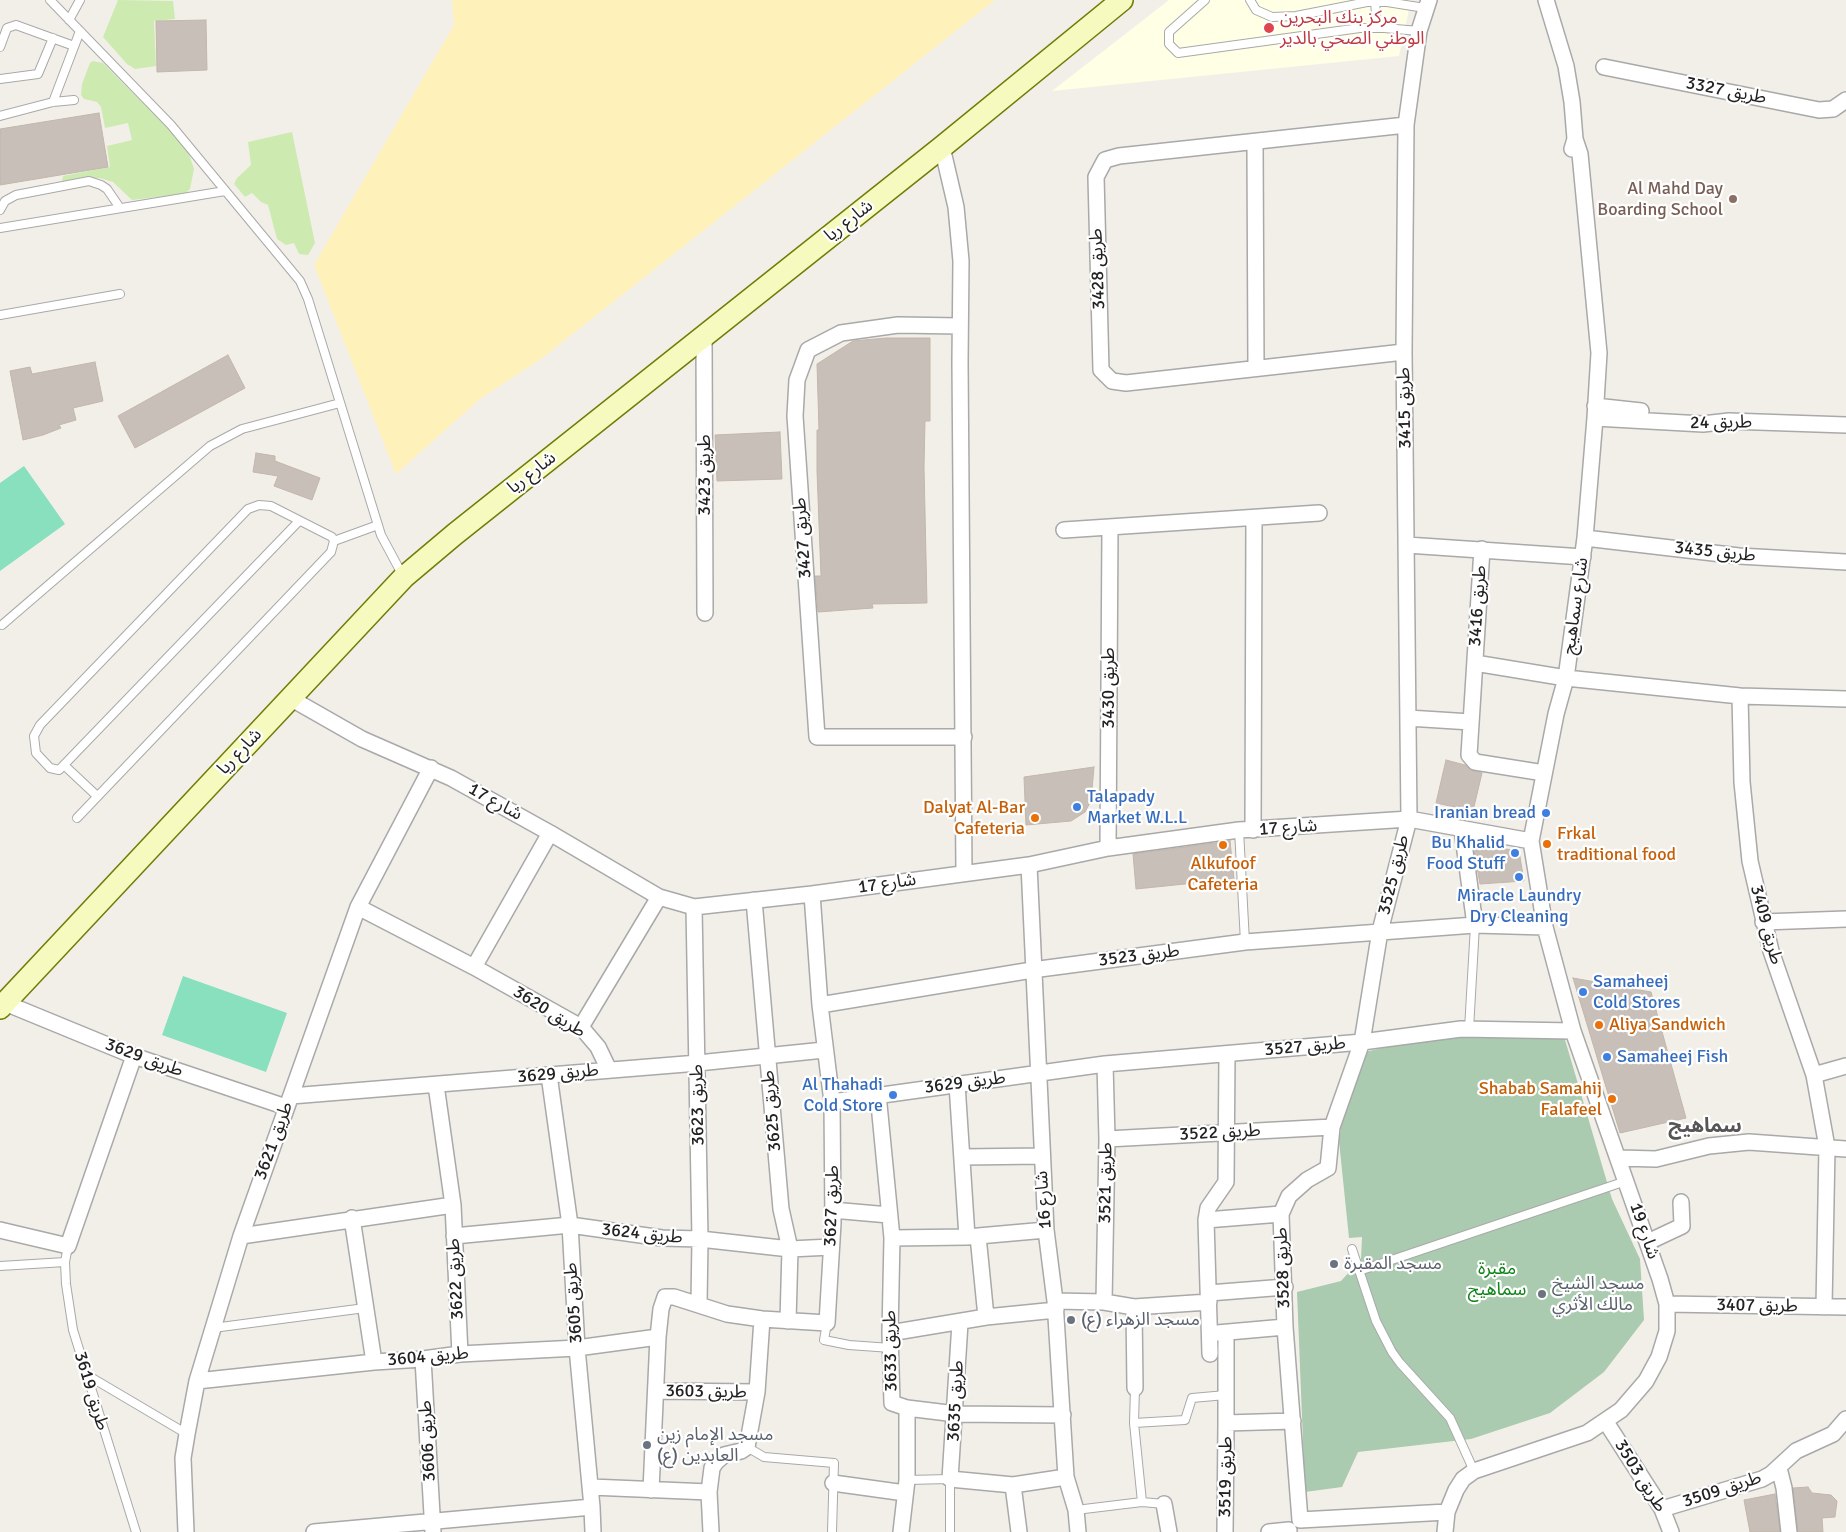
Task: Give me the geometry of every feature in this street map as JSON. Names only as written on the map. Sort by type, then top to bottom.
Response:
[{"type":"main road","name":"شارع ريا","points":[[3,1006],[404,577],[455,534],[942,147],[1122,0]]},
{"type":"street","name":"شارع سماهيج","points":[[1531,841],[1544,773],[1566,678],[1583,557],[1599,353],[1580,154],[1575,138],[1566,66],[1546,0]]},
{"type":"street","name":"طريق 3415","points":[[1409,819],[1404,352],[1406,125],[1419,31],[1427,4]]},
{"type":"street","name":"طريق 3327","points":[[1604,67],[1819,110],[1834,109],[1846,100]]},
{"type":"street","name":"طريق 3428","points":[[1404,352],[1126,383],[1112,381],[1101,370],[1096,178],[1105,160],[1120,156],[1406,125]]},
{"type":"street","points":[[1255,142],[1256,368]]},
{"type":"street","points":[[942,147],[956,207],[961,262],[964,873]]},
{"type":"street","name":"طريق 3427","points":[[960,326],[898,325],[841,333],[808,350],[797,380],[795,416],[817,737],[964,737]]},
{"type":"street","name":"طريق 3423","points":[[704,336],[705,613]]},
{"type":"street","name":"طريق 24","points":[[1595,412],[1729,421],[1846,425]]},
{"type":"street","points":[[1064,530],[1319,513]]},
{"type":"street","points":[[1246,830],[1254,518]]},
{"type":"street","name":"طريق 3430","points":[[1108,848],[1110,527]]},
{"type":"street","name":"طريق 3435","points":[[1585,538],[1739,556],[1846,562]]},
{"type":"street","name":"طريق 3416","points":[[1407,545],[1583,557]]},
{"type":"street","name":"طريق 3416","points":[[1482,549],[1469,756],[1475,762],[1544,773]]},
{"type":"street","name":"طريق 3416","points":[[1474,663],[1566,678]]},
{"type":"street","points":[[1566,678],[1740,696],[1846,699]]},
{"type":"street","name":"طريق 3409","points":[[1740,696],[1746,822],[1750,861],[1764,922],[1814,1075],[1827,1147],[1824,1307]]},
{"type":"street","name":"شارع 17","points":[[290,698],[367,742],[430,768],[550,833],[659,897],[694,907],[812,894],[1029,865],[1108,848],[1246,830],[1409,819],[1531,841]]},
{"type":"street","points":[[1408,718],[1471,722]]},
{"type":"street","name":"طريق 3621","points":[[186,1532],[183,1458],[187,1434],[197,1381],[241,1236],[358,906],[430,768]]},
{"type":"street","name":"طريق 3525","points":[[1362,1042],[1380,931],[1409,819]]},
{"type":"street","points":[[1462,829],[1474,925]]},
{"type":"street","points":[[474,967],[550,833]]},
{"type":"street","name":"شارع 19","points":[[1474,1471],[1567,1441],[1606,1422],[1635,1396],[1646,1381],[1659,1357],[1667,1331],[1667,1304],[1648,1242],[1573,1030],[1545,928],[1531,841]]},
{"type":"street","name":"شارع 16","points":[[1029,865],[1032,970],[1046,1230],[1056,1306],[1066,1477],[1076,1510],[1078,1532]]},
{"type":"street","name":"طريق 3627","points":[[812,894],[824,1050],[832,1102],[832,1210],[827,1323]]},
{"type":"street","points":[[581,1027],[659,897]]},
{"type":"street","name":"طريق 3625","points":[[754,900],[781,1209],[790,1249],[788,1321]]},
{"type":"street","name":"طريق 3620","points":[[358,906],[474,967],[581,1027],[598,1047],[609,1070]]},
{"type":"street","name":"طريق 3623","points":[[694,907],[698,1063],[699,1304]]},
{"type":"street","points":[[1764,922],[1846,919]]},
{"type":"street","name":"طريق 3525","points":[[1380,931],[1474,925],[1545,928]]},
{"type":"street","name":"طريق 3523","points":[[1032,970],[1245,942],[1380,931]]},
{"type":"street","points":[[820,1005],[1032,970]]},
{"type":"street","name":"طريق 3629","points":[[3,1006],[134,1056],[288,1101],[436,1085],[698,1063],[824,1050]]},
{"type":"street","name":"طريق 3527","points":[[1038,1074],[1105,1064],[1362,1042],[1469,1029],[1573,1030]]},
{"type":"street","name":"طريق 3528","points":[[1293,1527],[1293,1421],[1285,1327],[1281,1214],[1288,1196],[1307,1180],[1328,1168],[1332,1127],[1362,1042]]},
{"type":"street","points":[[1210,1354],[1206,1220],[1208,1208],[1226,1182],[1227,1054]]},
{"type":"street","name":"طريق 3619","points":[[68,1246],[134,1056]]},
{"type":"street","name":"طريق 3521","points":[[1104,1302],[1107,1139],[1105,1064]]},
{"type":"street","points":[[1814,1075],[1846,1066]]},
{"type":"street","name":"طريق 3629","points":[[832,1102],[878,1094],[1038,1074]]},
{"type":"street","name":"طريق 3605","points":[[549,1075],[570,1225],[577,1348],[591,1487],[593,1532]]},
{"type":"street","points":[[957,1084],[972,1236],[986,1317]]},
{"type":"street","name":"طريق 3622","points":[[436,1085],[453,1205],[460,1354]]},
{"type":"street","name":"طريق 3633","points":[[878,1094],[892,1238],[890,1333],[892,1403],[907,1408],[956,1414],[1063,1416]]},
{"type":"street","name":"طريق 3522","points":[[1107,1139],[1332,1127]]},
{"type":"street","points":[[1619,1158],[1656,1159],[1727,1143],[1749,1142],[1846,1149]]},
{"type":"street","points":[[963,1157],[1041,1156]]},
{"type":"street","points":[[1648,1242],[1682,1226],[1681,1202]]},
{"type":"street","points":[[241,1236],[352,1218],[453,1205]]},
{"type":"street","points":[[832,1210],[890,1216]]},
{"type":"street","points":[[1206,1220],[1281,1214]]},
{"type":"street","points":[[352,1218],[374,1362]]},
{"type":"street","name":"طريق 3624","points":[[454,1236],[570,1225],[662,1238],[700,1239],[790,1249],[831,1247]]},
{"type":"street","points":[[0,1230],[68,1246]]},
{"type":"street","points":[[892,1238],[972,1236],[1046,1230]]},
{"type":"street","points":[[890,1333],[1056,1306],[1104,1302],[1134,1307],[1285,1287]]},
{"type":"street","name":"طريق 3603","points":[[651,1490],[661,1309],[665,1297],[674,1297],[699,1304]]},
{"type":"street","points":[[699,1304],[727,1314],[762,1319],[827,1323]]},
{"type":"street","name":"طريق 3407","points":[[1667,1304],[1846,1308]]},
{"type":"street","points":[[1134,1307],[1135,1388]]},
{"type":"street","name":"طريق 3603","points":[[748,1447],[757,1392],[762,1319]]},
{"type":"street","name":"طريق 3635","points":[[950,1479],[956,1414],[960,1323]]},
{"type":"street","points":[[1209,1334],[1285,1327]]},
{"type":"street","name":"طريق 3519","points":[[1225,1532],[1226,1333]]},
{"type":"street","name":"طريق 3604","points":[[197,1381],[374,1362],[423,1359],[460,1354],[577,1348],[658,1338]]},
{"type":"street","name":"طريق 3606","points":[[423,1359],[433,1527]]},
{"type":"street","name":"طريق 3603","points":[[656,1391],[757,1392]]},
{"type":"street","points":[[901,1532],[906,1486],[907,1408]]},
{"type":"street","name":"طريق 3509","points":[[1662,1509],[1753,1483],[1779,1468],[1796,1451],[1833,1434],[1846,1418]]},
{"type":"street","points":[[1226,1422],[1293,1421]]},
{"type":"street","name":"طريق 3503","points":[[1606,1422],[1662,1509],[1671,1532]]},
{"type":"street","points":[[710,1532],[709,1492],[712,1468],[724,1455],[741,1451],[748,1447]]},
{"type":"street","name":"طريق 3509","points":[[1779,1468],[1784,1488],[1789,1532]]},
{"type":"street","points":[[1444,1532],[1446,1512],[1463,1479],[1474,1471]]},
{"type":"street","points":[[950,1479],[1013,1485],[1066,1477]]},
{"type":"street","points":[[833,1483],[906,1486]]},
{"type":"street","points":[[1013,1485],[1019,1532]]},
{"type":"street","points":[[591,1487],[709,1492]]},
{"type":"street","points":[[1164,1504],[1169,1532]]},
{"type":"street","points":[[314,1532],[433,1527],[592,1508]]},
{"type":"street","points":[[1269,1532],[1293,1527],[1446,1512]]},
{"type":"lane","points":[[50,0],[172,126],[300,281],[308,298],[378,525],[392,558],[404,577]]},
{"type":"lane","points":[[69,20],[80,0]]},
{"type":"lane","points":[[1205,0],[1169,32],[1169,44],[1178,53],[1377,28],[1419,31]]},
{"type":"lane","points":[[1250,0],[1260,13],[1280,17],[1375,1],[1427,4]]},
{"type":"lane","points":[[1375,1],[1377,28]]},
{"type":"lane","points":[[0,46],[7,28],[16,25],[74,46]]},
{"type":"lane","points":[[53,102],[80,31]]},
{"type":"lane","points":[[0,80],[38,74],[53,38]]},
{"type":"lane","points":[[0,116],[53,102],[74,100]]},
{"type":"lane","points":[[0,210],[5,201],[16,195],[82,182],[101,185],[120,208]]},
{"type":"lane","points":[[0,228],[225,191]]},
{"type":"lane","points":[[0,315],[120,294]]},
{"type":"lane","points":[[2,625],[210,446],[242,429],[340,403]]},
{"type":"lane","points":[[299,520],[65,766],[54,770],[36,753],[34,736],[40,725],[248,509],[265,505],[299,520],[332,537],[334,541]]},
{"type":"lane","points":[[334,541],[378,525]]},
{"type":"lane","points":[[77,818],[331,552],[334,541]]},
{"type":"lane","points":[[65,766],[97,796]]},
{"type":"lane","points":[[1245,942],[1246,830]]},
{"type":"lane","points":[[1469,1029],[1474,925]]},
{"type":"lane","points":[[1359,1271],[1626,1181]]},
{"type":"lane","name":"طريق 3619","points":[[68,1246],[65,1262],[68,1307],[136,1532]]},
{"type":"lane","points":[[1352,1249],[1376,1320],[1392,1352],[1450,1418],[1474,1471]]},
{"type":"lane","points":[[0,1266],[65,1262]]},
{"type":"lane","points":[[213,1328],[366,1308]]},
{"type":"lane","name":"طريق 3627","points":[[827,1323],[824,1340],[849,1345],[891,1348]]},
{"type":"lane","points":[[87,1375],[187,1434]]},
{"type":"lane","points":[[1135,1388],[1134,1423],[1142,1502]]},
{"type":"lane","points":[[1134,1423],[1185,1420],[1192,1398],[1226,1394]]},
{"type":"lane","points":[[748,1447],[764,1457],[834,1463],[832,1532]]},
{"type":"lane","points":[[906,1486],[950,1479]]},
{"type":"lane","name":"طريق 3635","points":[[950,1479],[950,1532]]},
{"type":"lane","points":[[1076,1510],[1142,1502],[1164,1504]]},
{"type":"shaded area","name":"مركز بنك البحرين الوطني الصحي بالدير","points":[[1169,0],[1411,0],[1399,56],[1052,91]]},
{"type":"green space","points":[[118,0],[173,1],[175,19],[154,21],[156,66],[135,69],[127,64],[103,37]]},
{"type":"green space","points":[[93,61],[103,63],[187,148],[194,169],[190,189],[185,194],[132,200],[113,182],[100,178],[62,182],[63,176],[110,167],[107,146],[132,140],[128,123],[105,128],[101,107],[97,102],[84,99],[81,95],[82,84],[90,63]]},
{"type":"green space","points":[[292,132],[315,243],[308,255],[299,254],[294,243],[286,245],[277,239],[268,205],[261,202],[252,193],[245,197],[234,184],[237,178],[251,165],[248,142]]},
{"type":"green space","points":[[24,466],[65,524],[0,571],[0,483]]},
{"type":"green space","points":[[183,976],[287,1013],[266,1072],[162,1035]]},
{"type":"green space","name":"مقبرة سماهيج","points":[[1502,1030],[1563,1033],[1612,1199],[1640,1259],[1644,1320],[1604,1372],[1550,1413],[1471,1439],[1358,1452],[1342,1487],[1305,1492],[1297,1292],[1341,1281],[1361,1259],[1362,1237],[1349,1238],[1339,1141],[1352,1055],[1421,1039]]},
{"type":"sand","points":[[452,0],[995,0],[541,359],[481,398],[396,474],[314,265],[454,25]]},
{"type":"building","points":[[206,20],[207,70],[157,72],[156,21]]},
{"type":"building","points":[[99,113],[108,167],[0,185],[0,129]]},
{"type":"building","points":[[886,338],[930,338],[930,421],[925,421],[924,467],[927,603],[872,604],[873,608],[818,612],[815,576],[821,576],[817,471],[817,430],[819,430],[817,364],[853,341]]},
{"type":"building","points":[[228,355],[245,388],[135,448],[118,416]]},
{"type":"building","points":[[95,362],[103,401],[73,408],[76,420],[59,425],[61,428],[43,435],[23,440],[10,371],[30,367],[32,374]]},
{"type":"building","points":[[780,432],[782,479],[717,481],[715,435]]},
{"type":"building","points":[[256,453],[275,456],[275,461],[320,478],[312,500],[274,486],[278,476],[253,472]]},
{"type":"building","points":[[1446,760],[1465,765],[1473,771],[1482,773],[1473,811],[1436,803]]},
{"type":"building","points":[[1094,767],[1091,801],[1085,812],[1071,821],[1026,825],[1024,777]]},
{"type":"building","points":[[1230,841],[1234,879],[1136,889],[1133,854]]},
{"type":"building","points":[[1473,844],[1519,851],[1524,881],[1480,884]]},
{"type":"building","points":[[1573,978],[1651,992],[1686,1118],[1620,1133]]},
{"type":"building","points":[[1808,1487],[1812,1493],[1831,1495],[1837,1501],[1835,1517],[1822,1518],[1823,1532],[1798,1532],[1793,1488]]},
{"type":"building","points":[[1775,1494],[1780,1532],[1750,1532],[1744,1500]]},
{"type":"place","name":"مركز بنك البحرين الوطني الصحي بالدير","points":[[1269,28]]},
{"type":"place","name":"Al Mahd Day Boarding School","points":[[1733,199]]},
{"type":"place","name":"Talapady Market W.L.L","points":[[1077,807]]},
{"type":"place","name":"Iranian bread","points":[[1546,813]]},
{"type":"place","name":"Dalyat Al-Bar Cafeteria","points":[[1035,818]]},
{"type":"place","name":"Frkal traditional food","points":[[1547,844]]},
{"type":"place","name":"Alkufoof Cafeteria","points":[[1223,845]]},
{"type":"place","name":"Bu Khalid Food Stuff","points":[[1515,853]]},
{"type":"place","name":"Miracle Laundry Dry Cleaning","points":[[1519,877]]},
{"type":"place","name":"Samaheej Cold Stores","points":[[1583,992]]},
{"type":"place","name":"Aliya Sandwich","points":[[1599,1025]]},
{"type":"place","name":"Samaheej Fish","points":[[1607,1057]]},
{"type":"place","name":"Al Thahadi Cold Store","points":[[893,1095]]},
{"type":"place","name":"Shabab Samahij Falafeel","points":[[1612,1099]]},
{"type":"place","name":"مسجد المقبرة","points":[[1334,1264]]},
{"type":"place","name":"مسجد الشيخ مالك الأثري","points":[[1542,1294]]},
{"type":"place","name":"مسجد الزهراء (ع)","points":[[1071,1320]]},
{"type":"place","name":"مسجد الإمام زين العابدين (ع)","points":[[647,1445]]},
{"type":"district","name":"سماهيج","points":[[1705,1127]]}]
